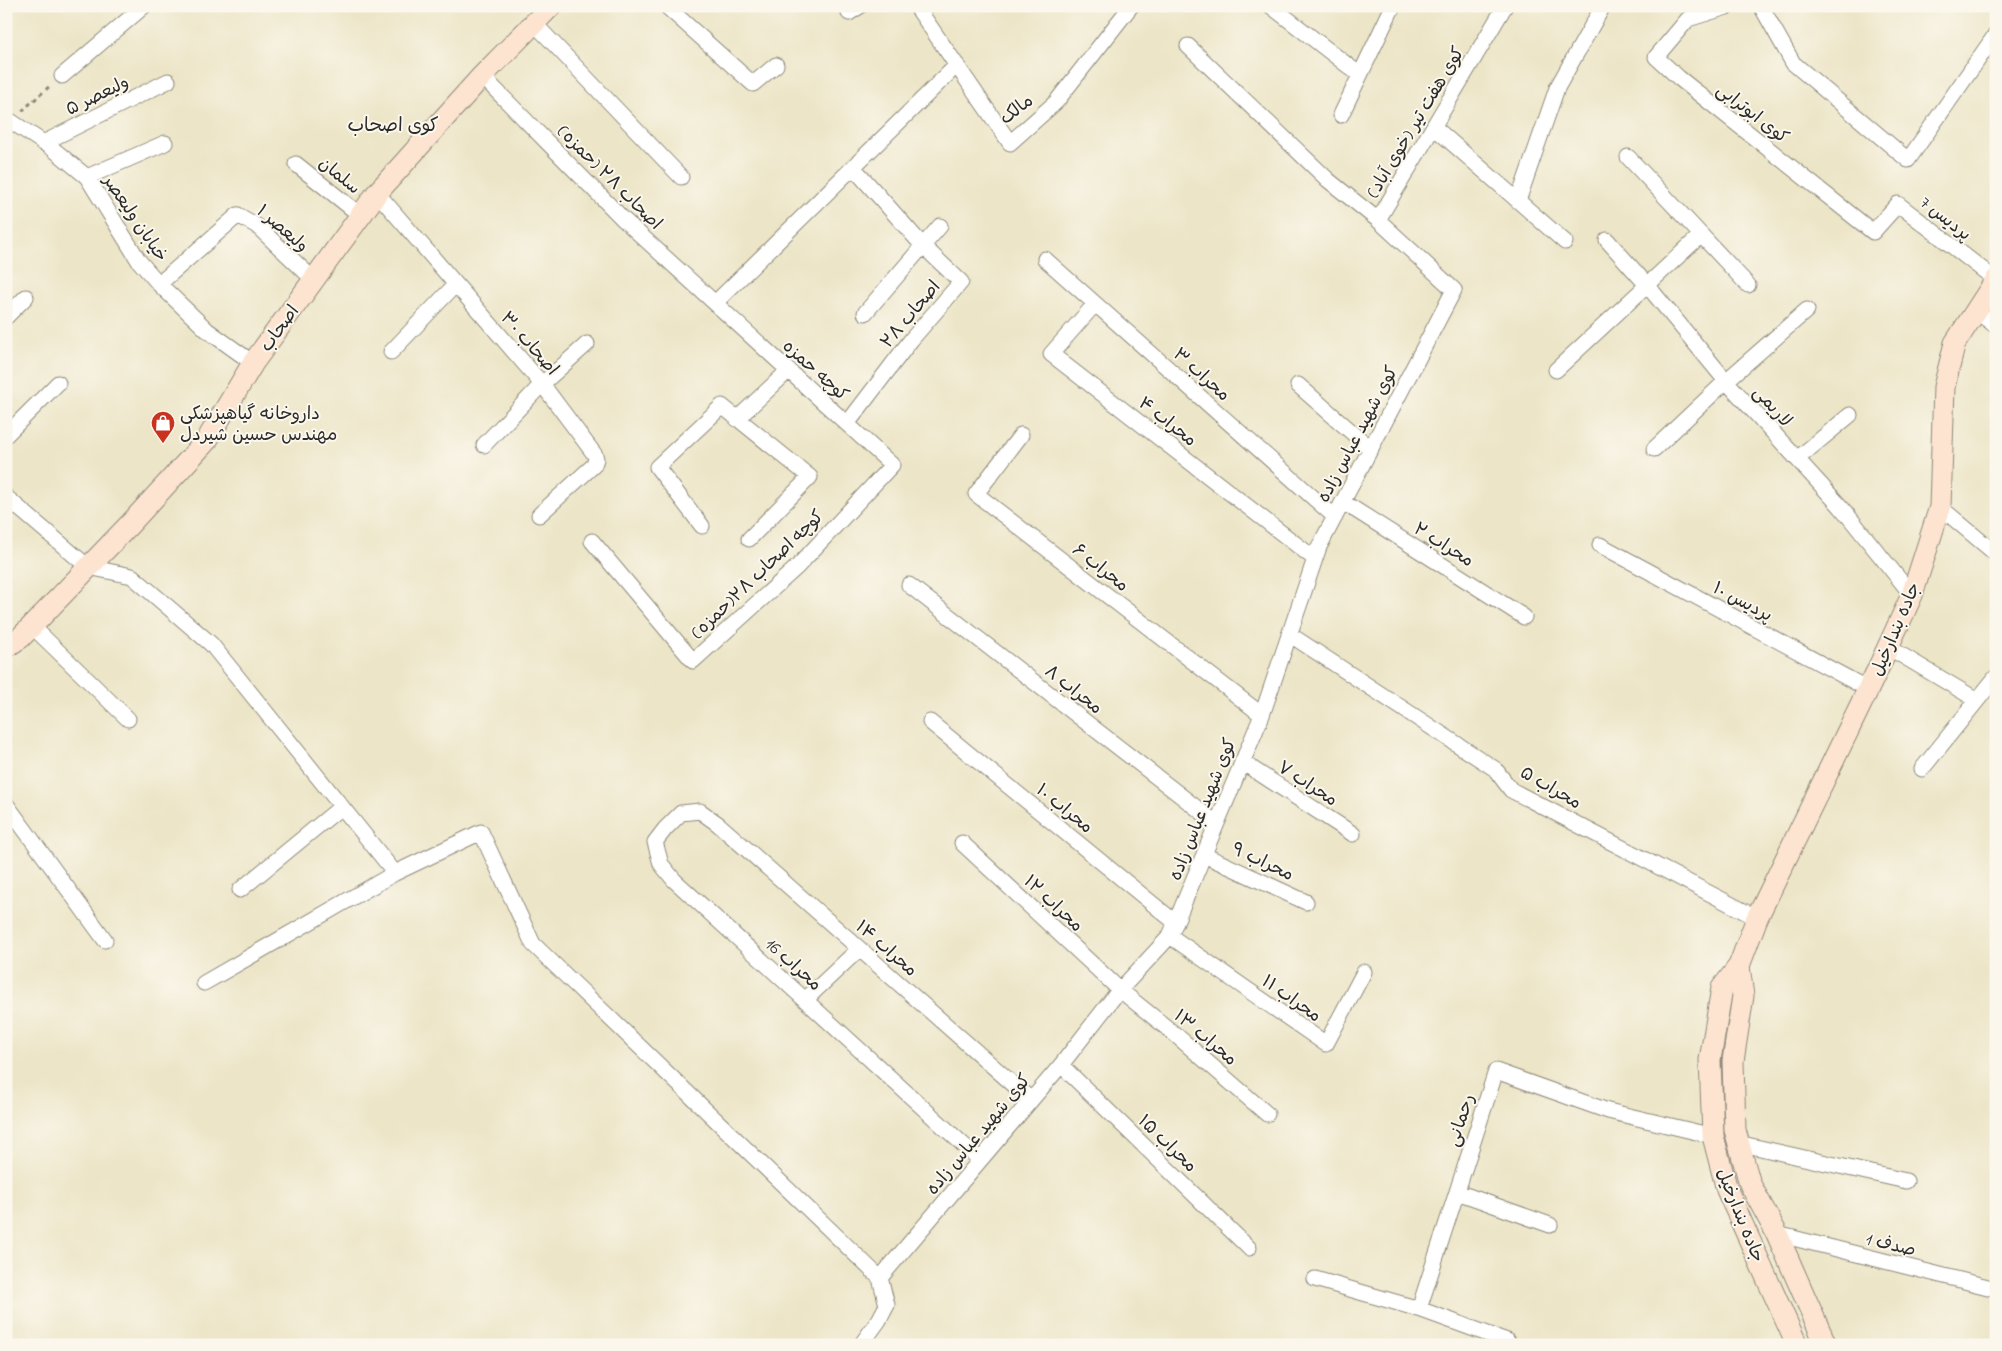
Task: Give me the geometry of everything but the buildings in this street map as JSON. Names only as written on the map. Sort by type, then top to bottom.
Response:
[{"type":"main road","name":"اصحاب","points":[[6,647],[20,638],[32,626],[207,440],[253,363],[377,193],[482,76],[551,6]]},
{"type":"main road","name":"جاده بندارخیل","points":[[1797,1345],[1727,1190],[1713,1136],[1710,1060],[1722,988],[1739,966],[1757,918],[1912,596],[1940,507],[1944,387],[1955,343],[1996,280]]},
{"type":"main road","name":"جاده بندارخیل","points":[[1739,966],[1743,996],[1733,1061],[1735,1130],[1750,1184],[1778,1234],[1826,1345]]},
{"type":"street","points":[[666,6],[753,84],[776,65]]},
{"type":"street","name":"مالک","points":[[916,6],[1010,142],[1056,102],[1131,6]]},
{"type":"street","points":[[1271,6],[1360,76]]},
{"type":"street","points":[[1341,115],[1393,6]]},
{"type":"street","name":"کوی هفت تیر (خوی آباد)","points":[[1454,290],[1378,220],[1505,6]]},
{"type":"street","points":[[1518,201],[1556,88],[1603,6]]},
{"type":"street","name":"کوی ابوترابی","points":[[1730,6],[1688,19],[1656,57],[1672,72],[1873,232],[1898,204]]},
{"type":"street","points":[[1761,6],[1793,63],[1908,160],[1996,34]]},
{"type":"street","points":[[62,76],[139,8]]},
{"type":"street","points":[[534,24],[680,178]]},
{"type":"street","points":[[1188,46],[1328,180],[1378,220]]},
{"type":"street","points":[[715,302],[957,65]]},
{"type":"street","name":"اصحاب ۲۸ (حمزه)","points":[[482,76],[623,219],[715,302]]},
{"type":"street","name":"ولیعصر ۵","points":[[43,143],[168,81]]},
{"type":"street","name":"خیابان ولیعصر","points":[[8,120],[43,143],[86,177],[139,261],[159,284],[207,330],[253,363]]},
{"type":"street","points":[[1434,127],[1565,242]]},
{"type":"street","points":[[86,177],[166,143]]},
{"type":"street","points":[[1628,157],[1748,285]]},
{"type":"street","name":"سلمان","points":[[296,164],[360,215]]},
{"type":"street","name":"اصحاب ۲۸","points":[[847,424],[911,340],[961,282],[923,246],[853,167]]},
{"type":"street","name":"اصحاب ۳۰","points":[[377,193],[542,384],[595,454],[594,465],[539,516]]},
{"type":"street","name":"پردیس 7","points":[[1898,204],[1996,280]]},
{"type":"street","name":"ولیعصر ۱","points":[[159,284],[238,215],[257,226],[314,280]]},
{"type":"street","points":[[865,313],[940,226]]},
{"type":"street","points":[[1556,370],[1701,235]]},
{"type":"street","name":"لاریمی","points":[[1607,240],[1647,285],[1726,382],[1841,507],[1912,596]]},
{"type":"street","name":"محراب ۳","points":[[1045,259],[1335,517]]},
{"type":"street","points":[[392,352],[455,285]]},
{"type":"street","name":"کوی شهید عباس زاده","points":[[880,1278],[1061,1065],[1120,990],[1173,930],[1262,715],[1319,547],[1454,290]]},
{"type":"street","points":[[6,317],[26,297]]},
{"type":"street","name":"کوچه حمزه","points":[[715,302],[892,465]]},
{"type":"street","name":"محراب ۴","points":[[1095,304],[1050,354],[1315,559]]},
{"type":"street","points":[[1654,448],[1808,310]]},
{"type":"street","points":[[1976,311],[1996,326]]},
{"type":"street","points":[[484,445],[542,384],[587,344]]},
{"type":"street","points":[[737,419],[789,370]]},
{"type":"street","points":[[6,435],[58,383]]},
{"type":"street","points":[[1298,384],[1371,449]]},
{"type":"street","points":[[702,526],[657,467],[722,406],[810,477],[749,539]]},
{"type":"street","points":[[1797,460],[1850,415]]},
{"type":"street","name":"محراب ۶","points":[[1020,435],[976,494],[1262,715]]},
{"type":"street","name":"کوچه اصحاب ۲۸(حمزه)","points":[[592,541],[693,661],[797,567],[892,465]]},
{"type":"street","points":[[6,497],[88,566],[132,576],[211,644],[395,873]]},
{"type":"street","name":"محراب ۲","points":[[1343,502],[1524,617]]},
{"type":"street","points":[[1940,507],[1996,554]]},
{"type":"street","name":"پردیس ۱۰","points":[[1600,545],[1868,689]]},
{"type":"street","name":"محراب ۸","points":[[909,585],[1216,823]]},
{"type":"street","points":[[32,626],[128,719]]},
{"type":"street","name":"محراب ۵","points":[[1289,634],[1495,769],[1511,790],[1757,918]]},
{"type":"street","points":[[1888,647],[1977,700]]},
{"type":"street","points":[[1922,769],[1996,677]]},
{"type":"street","name":"محراب ۱۰","points":[[930,722],[1173,930]]},
{"type":"street","name":"محراب ۷","points":[[1242,762],[1353,834]]},
{"type":"street","points":[[6,804],[105,940]]},
{"type":"street","points":[[240,890],[341,807]]},
{"type":"street","name":"محراب 16","points":[[718,824],[700,811],[682,813],[665,828],[655,842],[662,864],[674,880],[980,1160]]},
{"type":"street","name":"محراب ۱۴","points":[[718,824],[1031,1100]]},
{"type":"street","points":[[204,983],[395,873],[481,832],[533,944],[880,1278],[887,1305],[861,1345]]},
{"type":"street","name":"محراب ۱۲","points":[[962,843],[1120,990]]},
{"type":"street","name":"محراب ۹","points":[[1204,855],[1306,902]]},
{"type":"street","name":"محراب ۱۱","points":[[1173,930],[1326,1044],[1364,972]]},
{"type":"street","points":[[805,1000],[859,949]]},
{"type":"street","name":"محراب ۱۳","points":[[1120,990],[1177,1036],[1267,1114]]},
{"type":"street","name":"محراب ۱۵","points":[[1061,1065],[1249,1248]]},
{"type":"street","name":"رحمانی","points":[[1419,1309],[1496,1071],[1608,1111],[1713,1136]]},
{"type":"street","points":[[1738,1143],[1906,1181]]},
{"type":"street","points":[[1457,1192],[1550,1225]]},
{"type":"street","name":"صدف 1","points":[[1778,1234],[1996,1289]]},
{"type":"street","points":[[1315,1279],[1419,1309],[1507,1341]]},
{"type":"path","points":[[8,120],[62,76]]},
{"type":"place","name":"داروخانه گیاهپزشکی مهندس حسین شیردل","points":[[163,444]]},
{"type":"district","name":"کوی اصحاب","points":[[393,124]]}]
